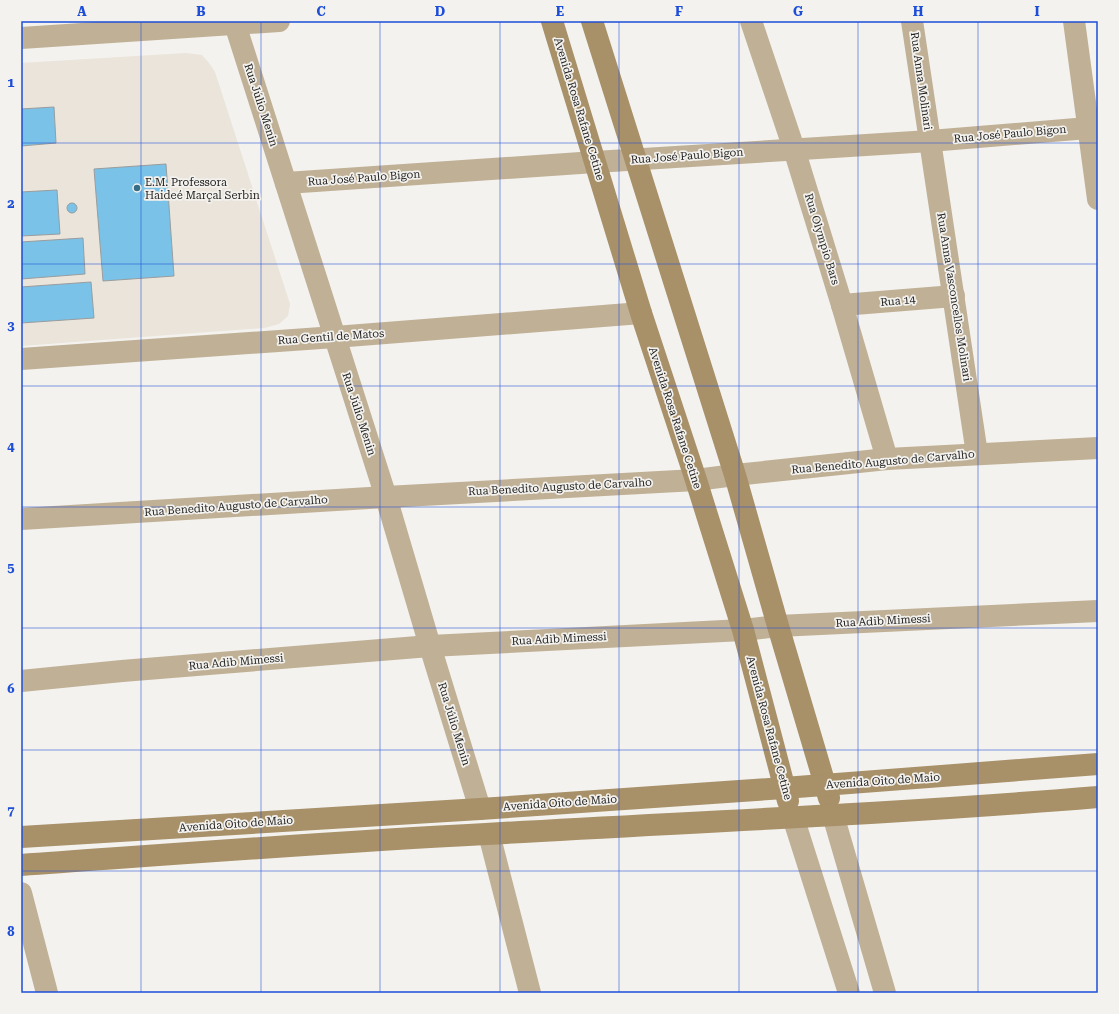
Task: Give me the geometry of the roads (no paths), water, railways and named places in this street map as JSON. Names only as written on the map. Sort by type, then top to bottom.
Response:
[{"type":"street","points":[[21,38],[235,22],[279,21]]},
{"type":"street","name":"Avenida Rosa Rafane Cetine","points":[[552,21],[641,313],[696,480],[743,630],[784,788],[793,817]]},
{"type":"street","points":[[592,21],[735,475],[885,993]]},
{"type":"street","name":"Rua Olympio Bars","points":[[751,21],[794,149],[887,459]]},
{"type":"street","name":"Rua Anna Molinari","points":[[912,21],[930,141]]},
{"type":"street","points":[[1074,21],[1098,199]]},
{"type":"street","name":"Rua Júlio Menin","points":[[235,22],[386,497],[480,809]]},
{"type":"street","name":"Rua José Paulo Bigon","points":[[286,183],[930,141],[1088,128]]},
{"type":"street","name":"Rua Anna Vasconcellos Molinari","points":[[930,141],[977,454]]},
{"type":"street","name":"Rua 14","points":[[842,305],[954,296]]},
{"type":"street","name":"Rua Gentil de Matos","points":[[21,359],[335,337],[641,313]]},
{"type":"street","name":"Rua Benedito Augusto de Carvalho","points":[[21,520],[386,497],[696,480],[887,459],[1098,448]]},
{"type":"street","name":"Rua Adib Mimessi","points":[[21,681],[122,671],[430,646],[743,630],[778,626],[1098,611]]},
{"type":"street","name":"Avenida Oito de Maio","points":[[21,837],[480,809],[1098,764]]},
{"type":"street","points":[[21,865],[489,834],[833,815],[1098,797]]},
{"type":"street","points":[[793,817],[849,993]]},
{"type":"street","points":[[489,834],[530,993]]},
{"type":"street","points":[[21,893],[47,993]]},
{"type":"place","name":"E.M. Professora Haideé Marçal Serbin","points":[[137,188]]}]
